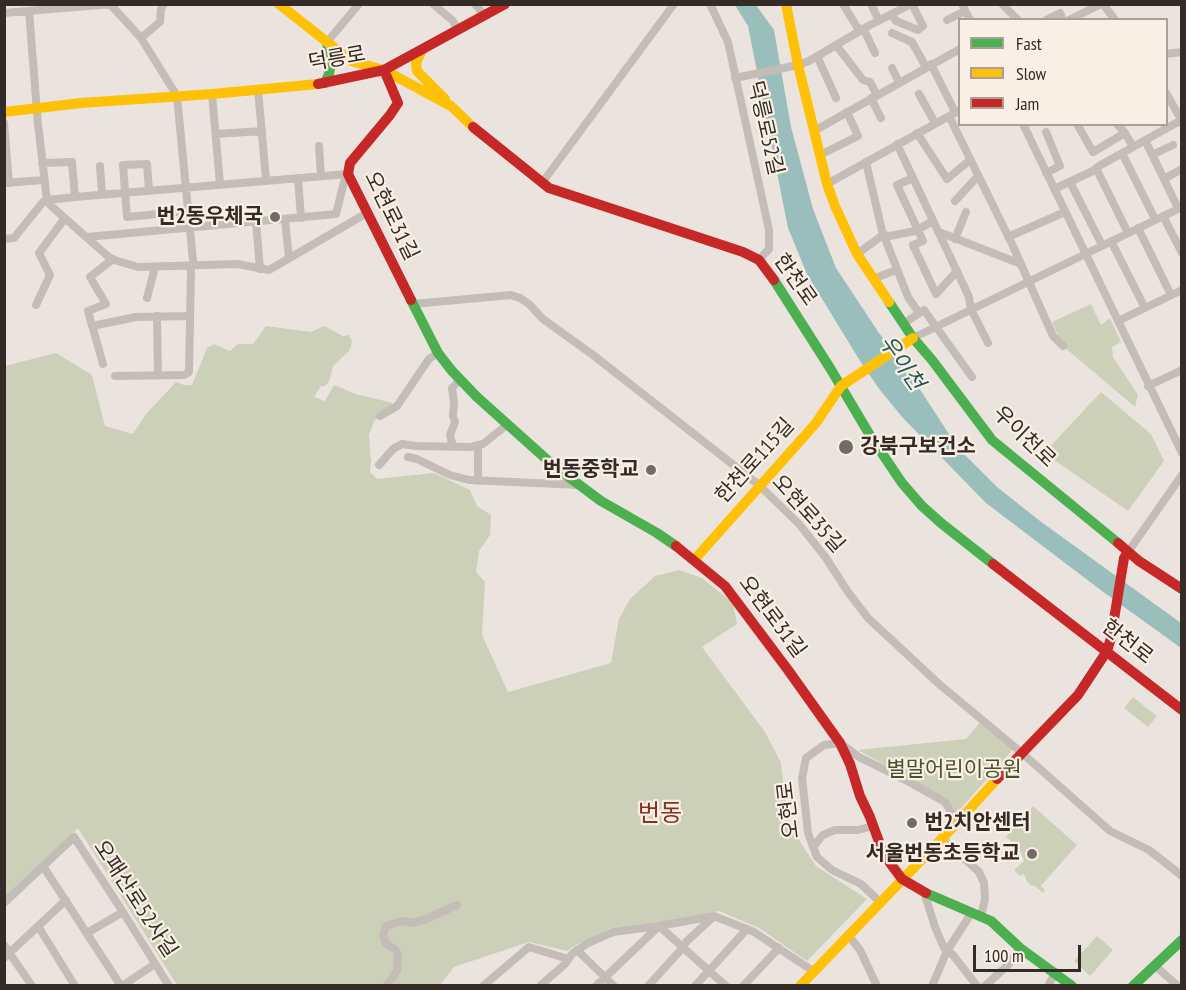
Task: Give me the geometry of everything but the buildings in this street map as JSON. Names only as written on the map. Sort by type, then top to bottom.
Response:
[{"type":"street","points":[[141,38],[160,22],[164,4]]},
{"type":"street","name":"한천로","points":[[279,4],[351,62],[384,70],[451,106],[482,135],[549,188],[734,249],[759,260],[778,285],[871,437],[902,483],[928,512],[998,569],[1182,710]]},
{"type":"street","points":[[325,83],[332,63],[327,42],[359,4]]},
{"type":"street","points":[[433,4],[452,20],[459,30]]},
{"type":"street","points":[[475,4],[485,16]]},
{"type":"street","name":"덕릉로","points":[[4,112],[81,103],[325,83],[384,70],[505,4]]},
{"type":"street","points":[[542,183],[674,4]]},
{"type":"street","name":"덕릉로52길","points":[[710,4],[728,42],[768,230],[769,249],[759,260]]},
{"type":"street","points":[[843,4],[856,27],[865,32],[875,53]]},
{"type":"street","points":[[871,4],[879,21]]},
{"type":"street","points":[[735,78],[809,61],[862,30],[891,14],[911,4],[923,26],[918,30],[896,21],[891,14]]},
{"type":"street","points":[[1002,4],[1015,18]]},
{"type":"street","points":[[1073,18],[1102,4],[1113,18]]},
{"type":"street","points":[[4,12],[111,5],[141,38],[177,96],[193,261],[189,372],[184,375],[115,376]]},
{"type":"street","name":"우이천로","points":[[786,5],[814,131],[835,206],[856,254],[903,324],[992,440],[1139,561],[1182,590]]},
{"type":"street","points":[[947,20],[964,8]]},
{"type":"street","points":[[28,11],[47,200],[113,259],[138,267],[237,264],[269,270],[367,213]]},
{"type":"street","points":[[1050,18],[1060,13],[1063,18]]},
{"type":"street","points":[[827,184],[954,112],[912,42],[892,33]]},
{"type":"street","points":[[836,45],[863,80],[870,82],[881,118]]},
{"type":"street","points":[[423,49],[416,63],[417,71],[451,106]]},
{"type":"street","points":[[814,131],[958,50]]},
{"type":"street","points":[[817,56],[836,98]]},
{"type":"street","points":[[892,68],[899,82]]},
{"type":"street","name":"오현로31길","points":[[384,70],[398,103],[350,163],[348,174],[438,353],[460,380],[554,466],[602,501],[657,533],[695,559],[725,586],[840,742],[882,850],[902,879]]},
{"type":"street","points":[[258,89],[266,180]]},
{"type":"street","points":[[212,94],[220,184]]},
{"type":"street","points":[[919,94],[935,123]]},
{"type":"street","points":[[1054,189],[1182,121],[1168,95]]},
{"type":"street","points":[[820,155],[858,136],[847,112]]},
{"type":"street","points":[[4,123],[7,183],[44,180]]},
{"type":"street","points":[[959,126],[970,160],[1053,336],[1063,346]]},
{"type":"street","points":[[1024,126],[1182,453]]},
{"type":"street","points":[[1078,126],[1094,152],[1125,133]]},
{"type":"street","points":[[1119,126],[1133,147]]},
{"type":"street","points":[[216,134],[262,131]]},
{"type":"street","points":[[1046,132],[1060,166],[1046,173]]},
{"type":"street","points":[[917,133],[946,179],[970,160]]},
{"type":"street","points":[[913,338],[1180,208],[1145,140]]},
{"type":"street","points":[[897,144],[969,297],[971,309],[988,343]]},
{"type":"street","points":[[1152,155],[1173,145]]},
{"type":"street","points":[[319,146],[321,176]]},
{"type":"street","points":[[1122,153],[1182,253]]},
{"type":"street","points":[[42,164],[72,162],[75,197]]},
{"type":"street","points":[[866,162],[883,235],[908,297],[936,327],[972,376]]},
{"type":"street","points":[[149,190],[147,164],[123,165],[127,217],[189,212]]},
{"type":"street","points":[[99,165],[102,194]]},
{"type":"street","points":[[1096,168],[1128,233]]},
{"type":"street","points":[[1164,179],[1180,170]]},
{"type":"street","points":[[4,239],[14,238],[47,200],[348,174]]},
{"type":"street","points":[[87,237],[336,214],[348,174]]},
{"type":"street","points":[[955,201],[978,176]]},
{"type":"street","points":[[298,178],[301,218]]},
{"type":"street","points":[[913,178],[897,185],[923,241],[913,245],[936,294],[957,271]]},
{"type":"street","points":[[1070,182],[1102,245]]},
{"type":"street","points":[[955,239],[966,212]]},
{"type":"street","points":[[1008,237],[1065,212]]},
{"type":"street","points":[[36,305],[50,274],[39,253],[65,218]]},
{"type":"street","points":[[285,219],[289,258]]},
{"type":"street","points":[[883,235],[890,237],[918,229],[933,221]]},
{"type":"street","points":[[256,222],[260,269]]},
{"type":"street","points":[[1138,228],[1171,295]]},
{"type":"street","points":[[939,232],[1021,264]]},
{"type":"street","points":[[856,254],[883,235]]},
{"type":"street","points":[[1112,241],[1145,308]]},
{"type":"street","points":[[103,364],[88,311],[106,304],[90,277],[113,259]]},
{"type":"street","points":[[147,298],[154,267]]},
{"type":"street","points":[[873,279],[896,270]]},
{"type":"street","points":[[1118,321],[1182,290]]},
{"type":"street","name":"오현로35길","points":[[413,304],[511,295],[529,303],[543,319],[759,485],[799,524],[868,618],[939,684],[1110,831],[1149,850],[1182,876]]},
{"type":"street","points":[[903,324],[921,311]]},
{"type":"street","points":[[158,316],[158,376]]},
{"type":"street","points":[[92,326],[136,317],[190,316]]},
{"type":"street","name":"한천로115길","points":[[695,559],[816,423],[841,386],[913,338]]},
{"type":"street","points":[[380,416],[397,406],[429,359],[438,353]]},
{"type":"street","points":[[1149,386],[1182,370]]},
{"type":"street","points":[[453,447],[450,435],[455,422],[452,388],[460,380]]},
{"type":"street","points":[[379,465],[393,449],[402,444],[471,447],[483,444],[508,424]]},
{"type":"street","points":[[478,445],[478,481]]},
{"type":"street","points":[[408,457],[450,475],[478,481],[580,485]]},
{"type":"street","points":[[800,986],[1078,695],[1107,651],[1124,558],[1182,475]]},
{"type":"street","points":[[840,742],[859,758],[945,802],[953,815],[955,825]]},
{"type":"street","name":"오현로","points":[[840,742],[825,745],[806,758],[802,778],[808,834],[817,857],[832,870],[861,884],[880,902]]},
{"type":"street","points":[[813,847],[823,835],[835,830],[858,830],[873,826]]},
{"type":"street","name":"오패산로52사길","points":[[4,903],[74,837],[169,986]]},
{"type":"street","points":[[932,986],[947,951],[977,914],[986,899],[984,883],[979,872],[942,838]]},
{"type":"street","points":[[43,866],[121,986],[155,964]]},
{"type":"street","points":[[902,879],[924,892],[991,921],[1020,948],[1056,972],[1072,986]]},
{"type":"street","points":[[924,892],[944,948],[953,955],[977,986]]},
{"type":"street","points":[[7,955],[66,900]]},
{"type":"street","points":[[386,986],[397,970],[398,954],[395,949],[386,944],[383,935],[386,927],[402,921],[424,920],[457,905]]},
{"type":"street","points":[[87,933],[123,912]]},
{"type":"street","points":[[540,986],[577,950],[613,932],[714,916],[747,929],[813,971]]},
{"type":"street","points":[[648,986],[683,946],[714,916]]},
{"type":"street","points":[[38,926],[75,986]]},
{"type":"street","points":[[659,926],[726,986]]},
{"type":"street","points":[[596,986],[659,926]]},
{"type":"street","points":[[695,986],[747,929]]},
{"type":"street","points":[[848,935],[860,950],[877,986]]},
{"type":"street","points":[[1133,986],[1182,940]]},
{"type":"street","points":[[4,945],[7,955],[32,986]]},
{"type":"street","points":[[483,986],[529,947],[568,959]]},
{"type":"street","points":[[743,986],[779,948]]},
{"type":"street","points":[[985,986],[1008,965],[1020,948]]},
{"type":"street","points":[[577,950],[614,986]]},
{"type":"street","points":[[1154,965],[1178,986]]},
{"type":"street","points":[[1048,986],[1056,972]]},
{"type":"green space","points":[[1091,304],[1101,325],[1110,318],[1121,342],[1112,347],[1113,357],[1138,395],[1135,407],[1063,346],[1052,322]]},
{"type":"green space","points":[[266,326],[311,332],[324,326],[343,336],[349,335],[352,341],[350,350],[333,366],[329,382],[321,386],[314,397],[325,401],[334,385],[356,394],[393,403],[374,421],[369,435],[370,472],[377,479],[434,473],[470,490],[477,506],[491,515],[490,535],[479,551],[476,572],[485,582],[482,635],[508,692],[611,663],[619,619],[630,599],[655,576],[679,570],[702,578],[733,603],[737,624],[702,647],[765,732],[781,763],[788,823],[816,866],[867,899],[807,961],[759,928],[719,911],[670,921],[611,928],[567,951],[529,942],[454,967],[439,986],[177,985],[78,828],[5,899],[5,366],[56,353],[92,375],[105,426],[133,434],[146,414],[176,382],[192,385],[207,348],[214,344],[230,351],[238,344],[253,344]]},
{"type":"green space","points":[[1101,392],[1151,434],[1164,461],[1128,511],[1044,453]]},
{"type":"green space","points":[[1133,697],[1157,716],[1148,727],[1124,708]]},
{"type":"green space","name":"별말어린이공원","points":[[982,720],[1015,747],[956,814],[941,797],[858,750],[966,739]]},
{"type":"green space","points":[[1033,806],[1077,845],[1041,886],[1045,890],[1043,893],[1030,885],[1023,874],[1020,876],[1014,870],[1024,861],[1019,848],[1006,837]]},
{"type":"green space","points":[[1097,936],[1113,950],[1090,976],[1074,961]]},
{"type":"water","name":"우이천","points":[[735,5],[756,5],[774,30],[791,127],[813,209],[836,268],[879,333],[908,371],[958,448],[997,487],[1040,521],[1181,623],[1181,648],[986,503],[903,418],[880,390],[807,274],[788,228],[748,26]]},
{"type":"traffic: fast","points":[[325,83],[331,63],[327,43]]},
{"type":"traffic: fast","points":[[774,280],[902,483],[941,523],[993,564]]},
{"type":"traffic: fast","points":[[411,300],[438,353],[477,397],[554,466],[601,501],[676,546]]},
{"type":"traffic: fast","points":[[889,302],[913,338],[992,440],[1118,543]]},
{"type":"traffic: fast","points":[[926,893],[991,921],[1020,948],[1072,986]]},
{"type":"traffic: fast","points":[[1133,986],[1182,940]]},
{"type":"traffic: slow","points":[[279,4],[351,61],[384,70],[451,106],[473,127]]},
{"type":"traffic: slow","points":[[786,4],[798,65],[827,184],[857,254],[889,302]]},
{"type":"traffic: slow","points":[[422,50],[416,63],[417,71],[445,99]]},
{"type":"traffic: slow","points":[[4,112],[81,103],[318,84]]},
{"type":"traffic: slow","points":[[695,559],[816,423],[841,386],[913,338]]},
{"type":"traffic: slow","points":[[800,986],[997,779]]},
{"type":"traffic: jam","points":[[318,84],[384,70],[505,4]]},
{"type":"traffic: jam","points":[[384,70],[398,103],[350,163],[348,174],[411,300]]},
{"type":"traffic: jam","points":[[473,127],[549,188],[743,252],[759,260],[774,280]]},
{"type":"traffic: jam","points":[[1118,543],[1139,561],[1182,589]]},
{"type":"traffic: jam","points":[[676,546],[725,586],[788,670],[840,743],[882,850],[890,863],[902,879],[926,893]]},
{"type":"traffic: jam","points":[[997,779],[1078,695],[1107,651],[1124,558],[1128,552]]},
{"type":"traffic: jam","points":[[993,564],[1182,710]]},
{"type":"place","name":"번2동우체국","points":[[275,217]]},
{"type":"place","name":"강북구보건소","points":[[846,447]]},
{"type":"place","name":"번동중학교","points":[[651,470]]},
{"type":"place","name":"번2치안센터","points":[[912,823]]},
{"type":"place","name":"서울번동초등학교","points":[[1032,854]]},
{"type":"district","name":"번동","points":[[660,814]]}]
